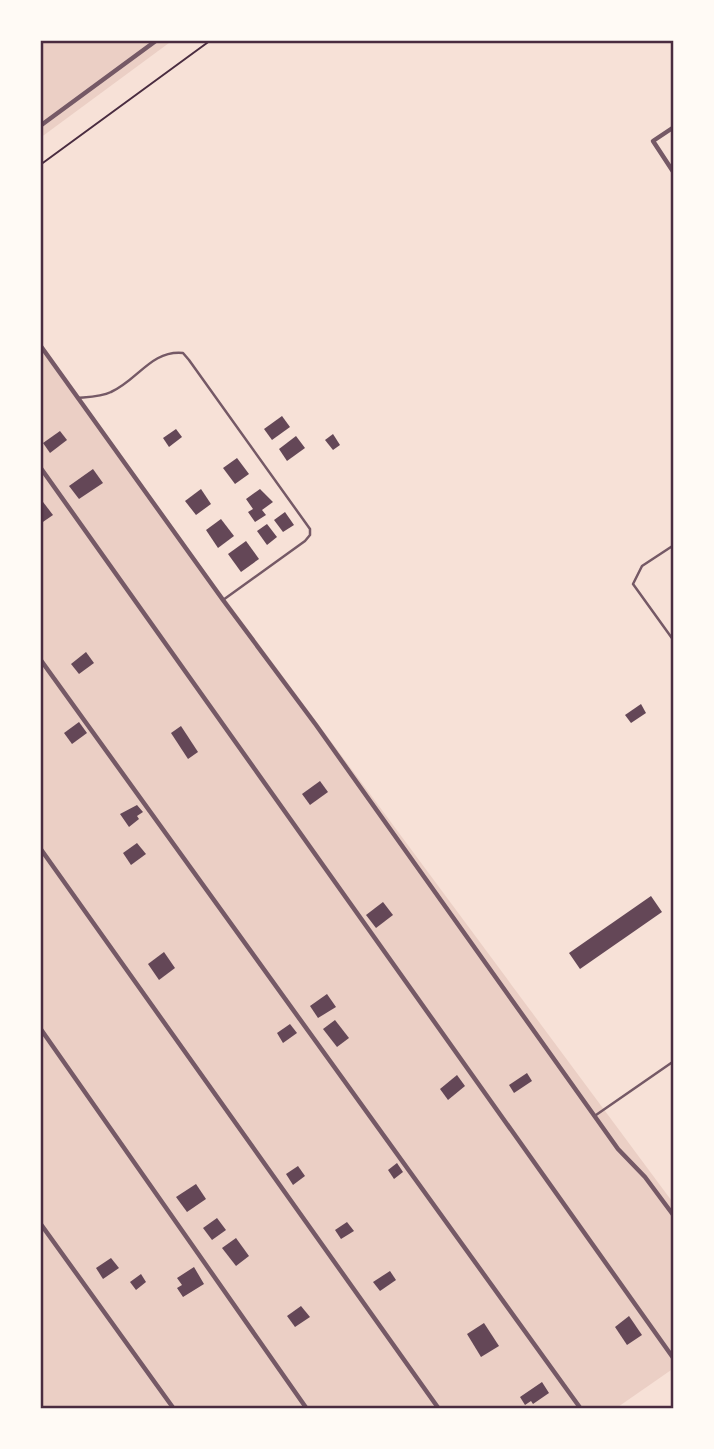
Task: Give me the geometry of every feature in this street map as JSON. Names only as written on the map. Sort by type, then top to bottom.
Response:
[{"type":"street","points":[[40,126],[157,40]]},
{"type":"street","points":[[674,127],[653,141],[674,173]]},
{"type":"street","points":[[40,345],[316,725],[618,1149],[645,1177],[674,1216]]},
{"type":"street","points":[[40,467],[674,1359]]},
{"type":"street","points":[[40,659],[581,1409]]},
{"type":"street","points":[[40,848],[439,1409]]},
{"type":"street","points":[[40,1028],[307,1409]]},
{"type":"street","points":[[40,1223],[174,1409]]},
{"type":"lane","points":[[76,398],[111,392],[157,358],[169,352],[184,353],[310,529],[310,535],[305,541],[223,600]]},
{"type":"lane","points":[[674,545],[642,566],[633,584],[674,641]]},
{"type":"lane","points":[[595,1116],[674,1061]]},
{"type":"path","points":[[40,165],[211,40]]},
{"type":"shaded area","points":[[40,40],[173,40],[40,138]]},
{"type":"shaded area","points":[[40,349],[674,1204],[674,1368],[615,1409],[40,1409]]},
{"type":"building","points":[[282,416],[290,427],[272,440],[264,429]]},
{"type":"building","points":[[176,429],[182,437],[169,447],[163,438]]},
{"type":"building","points":[[60,431],[67,440],[50,453],[43,443]]},
{"type":"building","points":[[333,434],[340,445],[333,450],[325,440]]},
{"type":"building","points":[[296,436],[305,448],[287,461],[279,449]]},
{"type":"building","points":[[237,458],[249,474],[235,484],[223,468]]},
{"type":"building","points":[[93,469],[103,483],[79,499],[69,486]]},
{"type":"building","points":[[201,489],[211,504],[196,515],[185,501]]},
{"type":"building","points":[[260,489],[273,502],[262,510],[266,515],[255,522],[248,512],[253,509],[246,499]]},
{"type":"building","points":[[40,498],[53,515],[40,524]]},
{"type":"building","points":[[285,512],[294,525],[283,532],[274,520]]},
{"type":"building","points":[[221,519],[234,536],[218,548],[206,530]]},
{"type":"building","points":[[267,524],[277,537],[267,545],[257,531]]},
{"type":"building","points":[[246,541],[259,559],[241,572],[228,554]]},
{"type":"building","points":[[86,652],[94,663],[79,674],[71,664]]},
{"type":"building","points":[[641,704],[646,713],[631,723],[625,715]]},
{"type":"building","points":[[79,722],[87,733],[72,744],[64,733]]},
{"type":"building","points":[[181,726],[198,752],[188,759],[171,733]]},
{"type":"building","points":[[320,781],[328,792],[310,805],[302,794]]},
{"type":"building","points":[[137,805],[143,812],[129,827],[120,814]]},
{"type":"building","points":[[137,843],[146,854],[131,865],[123,853]]},
{"type":"building","points":[[651,896],[662,912],[580,969],[569,953]]},
{"type":"building","points":[[383,902],[393,915],[376,928],[366,915]]},
{"type":"building","points":[[164,952],[175,968],[159,980],[148,964]]},
{"type":"building","points":[[327,994],[336,1007],[318,1018],[310,1006]]},
{"type":"building","points":[[335,1020],[349,1038],[337,1047],[323,1029]]},
{"type":"building","points":[[290,1024],[297,1033],[283,1043],[277,1033]]},
{"type":"building","points":[[527,1073],[532,1081],[514,1093],[509,1085]]},
{"type":"building","points":[[457,1075],[465,1086],[448,1100],[440,1089]]},
{"type":"building","points":[[397,1163],[403,1172],[394,1179],[388,1170]]},
{"type":"building","points":[[298,1166],[305,1176],[293,1185],[286,1174]]},
{"type":"building","points":[[196,1184],[206,1199],[187,1212],[176,1197]]},
{"type":"building","points":[[217,1218],[226,1230],[212,1240],[203,1228]]},
{"type":"building","points":[[347,1222],[354,1231],[341,1239],[335,1230]]},
{"type":"building","points":[[236,1238],[249,1256],[236,1266],[222,1248]]},
{"type":"building","points":[[111,1258],[119,1268],[103,1279],[96,1268]]},
{"type":"building","points":[[194,1267],[204,1284],[183,1297],[177,1288],[182,1285],[177,1278]]},
{"type":"building","points":[[390,1271],[396,1280],[380,1291],[373,1282]]},
{"type":"building","points":[[141,1274],[146,1282],[136,1290],[130,1282]]},
{"type":"building","points":[[301,1306],[310,1317],[295,1327],[287,1316]]},
{"type":"building","points":[[629,1316],[642,1335],[627,1345],[615,1327]]},
{"type":"building","points":[[484,1323],[499,1346],[481,1357],[467,1334]]},
{"type":"building","points":[[542,1382],[549,1393],[533,1404],[531,1401],[525,1405],[520,1397]]}]
